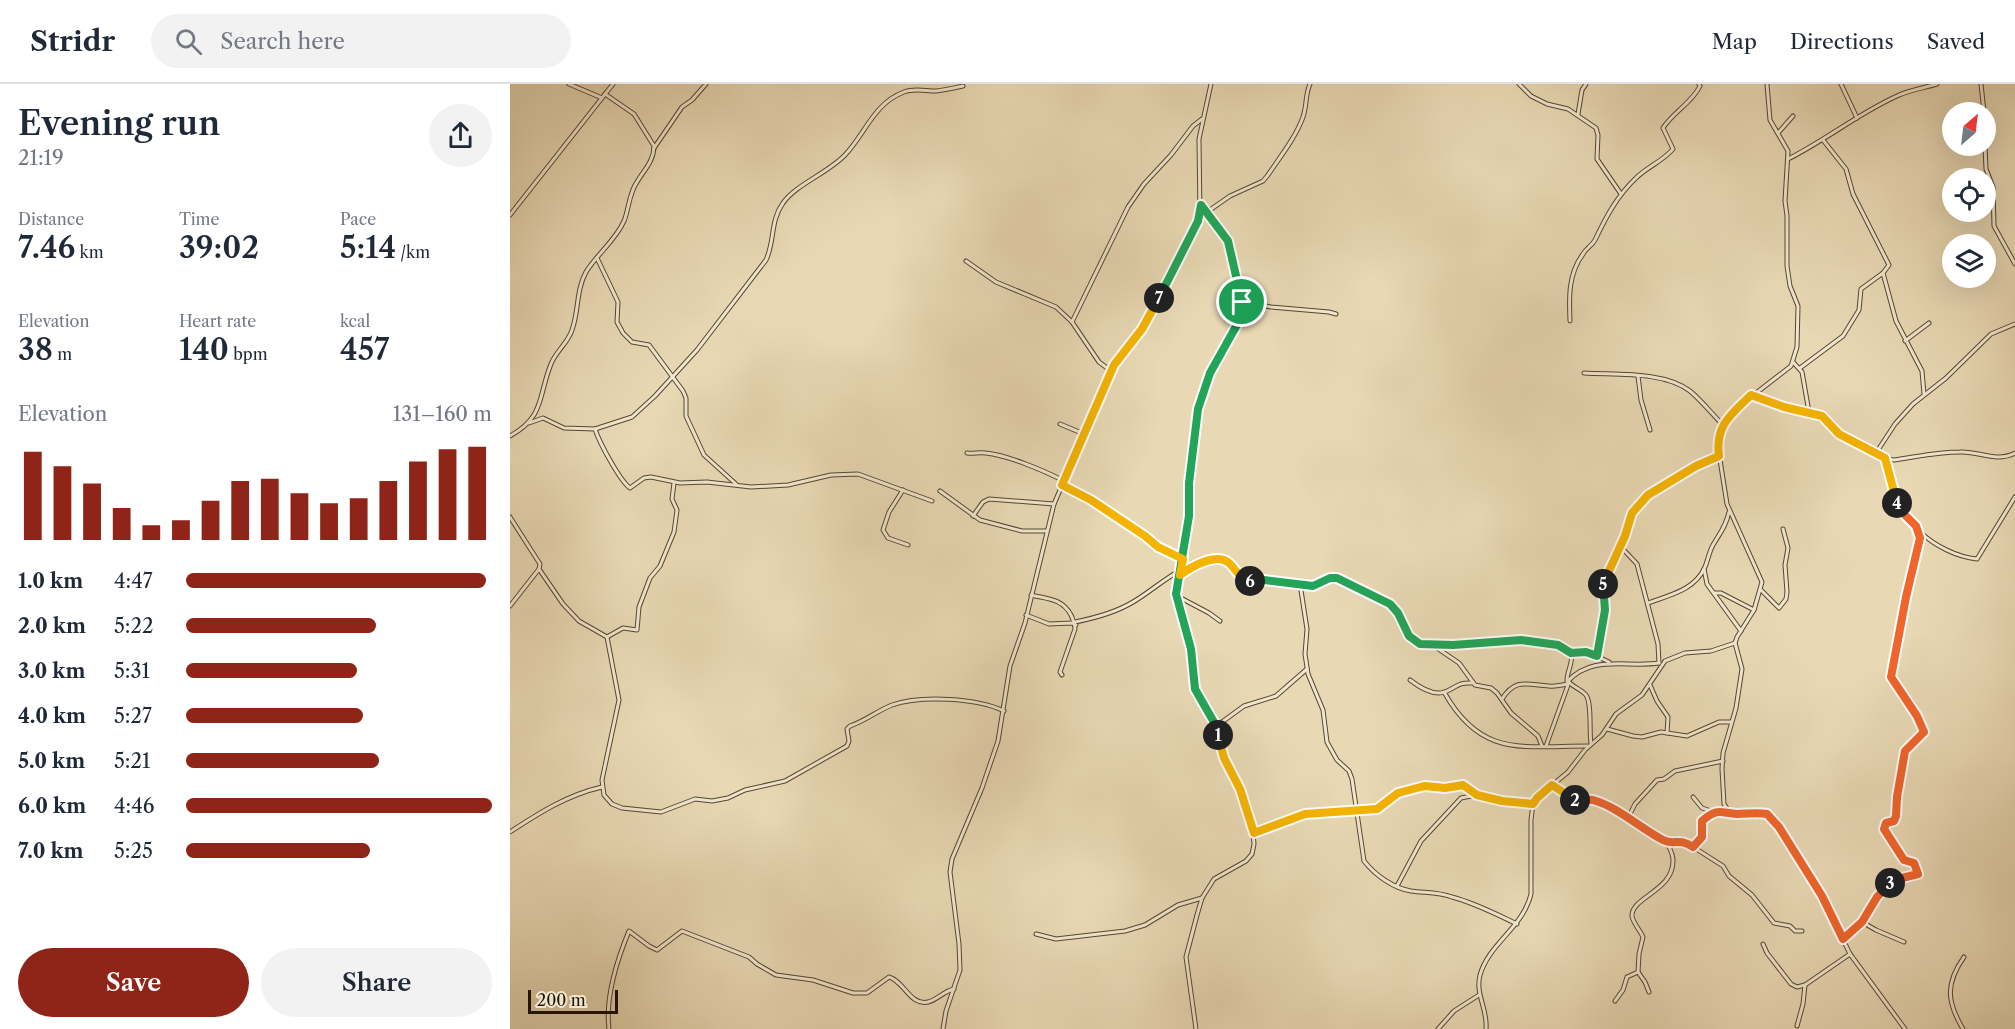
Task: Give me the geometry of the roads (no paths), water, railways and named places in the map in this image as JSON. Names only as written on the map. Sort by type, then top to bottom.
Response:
[{"type":"street","points":[[569,84],[602,98]]},
{"type":"street","points":[[510,215],[613,84]]},
{"type":"street","points":[[510,436],[521,431],[529,423],[540,405],[551,364],[571,334],[582,281],[624,222],[633,190],[646,171],[654,148],[682,107],[692,100],[706,84]]},
{"type":"street","points":[[943,1029],[946,1011],[960,970],[951,864],[993,756],[1004,711],[1011,666],[1054,504],[1111,371],[1151,316],[1198,221],[1201,205],[1199,139],[1211,84]]},
{"type":"street","points":[[1207,212],[1230,196],[1263,181],[1268,175],[1299,128],[1310,84]]},
{"type":"street","points":[[1519,84],[1531,96],[1547,104],[1562,106],[1578,114],[1596,128],[1597,159],[1621,194]]},
{"type":"street","points":[[1578,114],[1582,90],[1586,84]]},
{"type":"street","points":[[1570,321],[1569,290],[1578,262],[1584,251],[1593,244],[1621,194],[1644,171],[1673,149],[1663,128],[1670,118],[1695,95],[1699,84]]},
{"type":"street","points":[[1726,810],[1723,795],[1723,753],[1739,694],[1742,669],[1735,643],[1754,610],[1761,590],[1761,579],[1730,510],[1717,441],[1723,425],[1751,395],[1791,366],[1797,347],[1798,313],[1787,266],[1785,201],[1788,159],[1786,146],[1770,120],[1767,84]]},
{"type":"street","points":[[1841,84],[1857,118]]},
{"type":"street","points":[[1788,159],[1898,95],[1921,86],[1937,84]]},
{"type":"street","points":[[1981,84],[1983,102]]},
{"type":"street","points":[[529,423],[543,418],[564,428],[595,429],[632,417],[673,377],[705,340],[766,260],[771,248],[775,217],[784,201],[845,155],[878,110],[892,98],[906,91],[936,91],[963,86]]},
{"type":"street","points":[[605,94],[634,114],[641,122],[654,148]]},
{"type":"street","points":[[1778,133],[1793,116]]},
{"type":"street","points":[[1072,322],[1128,207],[1197,120],[1203,119]]},
{"type":"street","points":[[1800,368],[1843,336],[1859,310],[1861,289],[1888,268],[1888,261],[1853,194],[1846,169],[1823,140]]},
{"type":"street","points":[[1985,156],[1985,165],[1993,188],[1994,226],[2015,264]]},
{"type":"street","points":[[1196,1029],[1186,957],[1202,898],[1214,879],[1243,864],[1249,858],[1254,844],[1254,833],[1240,789],[1224,758],[1215,724],[1195,689],[1191,649],[1176,595],[1189,516],[1190,473],[1198,409],[1210,373],[1238,323],[1242,309],[1231,249],[1224,235],[1201,205]]},
{"type":"street","points":[[597,258],[618,302],[617,321],[623,333],[632,342],[649,345],[684,394],[686,416],[704,455],[737,485]]},
{"type":"street","points":[[966,261],[1004,286],[1056,308],[1072,322],[1100,363],[1111,371]]},
{"type":"street","points":[[1884,273],[1893,315],[1922,371],[1924,394]]},
{"type":"street","points":[[1242,302],[1271,308],[1336,314]]},
{"type":"street","points":[[1905,341],[1929,323]]},
{"type":"street","points":[[1876,454],[1895,424],[1924,394],[1946,378],[1991,334],[2015,324]]},
{"type":"street","points":[[1793,362],[1800,368],[1809,412]]},
{"type":"street","points":[[1584,373],[1657,377],[1676,382],[1697,398],[1723,425]]},
{"type":"street","points":[[1638,376],[1641,400],[1650,430]]},
{"type":"street","points":[[1751,395],[1784,407],[1822,416],[1839,434],[1885,458],[1894,460],[1933,453],[1963,451],[1997,458],[2014,455]]},
{"type":"street","points":[[1060,424],[1084,434]]},
{"type":"street","points":[[595,429],[598,439],[630,488],[644,478],[651,477],[660,477],[674,483],[788,485],[848,473],[858,474],[932,501]]},
{"type":"street","points":[[967,453],[983,452],[997,455],[1052,475],[1158,547],[1183,559]]},
{"type":"street","points":[[1597,656],[1605,610],[1603,586],[1632,513],[1648,495],[1696,466],[1719,456]]},
{"type":"street","points":[[1885,458],[1896,501],[1901,511],[1930,540],[1958,555],[1977,559],[2015,497]]},
{"type":"street","points":[[607,637],[623,628],[637,630],[639,606],[650,578],[660,566],[674,532],[677,513],[672,499],[674,483]]},
{"type":"street","points":[[903,490],[889,512],[883,530],[888,538],[908,545]]},
{"type":"street","points":[[940,491],[980,520],[1012,529],[1047,531]]},
{"type":"street","points":[[973,516],[983,502],[988,500],[1054,504]]},
{"type":"street","points":[[1648,603],[1696,582],[1713,545],[1725,528],[1730,510]]},
{"type":"street","points":[[510,517],[540,561],[540,569],[563,604],[579,621],[607,637],[619,700],[602,780],[604,795],[612,804],[622,808],[661,812],[695,799],[712,801],[728,798],[756,787],[785,781],[847,746],[849,741],[847,729],[850,726],[893,705],[927,700],[966,700],[1004,711]]},
{"type":"street","points":[[1761,590],[1779,608],[1786,599],[1785,565],[1788,548],[1783,529]]},
{"type":"street","points":[[1843,939],[1862,922],[1877,897],[1889,884],[1918,874],[1914,863],[1904,860],[1884,829],[1886,823],[1894,821],[1896,816],[1905,751],[1924,732],[1917,716],[1891,677],[1906,597],[1920,546],[1920,532]]},
{"type":"street","points":[[1486,1029],[1486,1012],[1479,994],[1480,976],[1484,964],[1496,947],[1517,924],[1531,894],[1530,831],[1533,804],[1568,772],[1607,729],[1616,714],[1642,695],[1650,685],[1661,662],[1637,564],[1620,546]]},
{"type":"street","points":[[1180,575],[1199,563],[1219,559],[1225,560],[1237,574],[1248,580],[1313,586],[1334,577],[1370,593],[1395,609],[1414,642],[1433,645],[1521,640],[1558,645],[1571,653],[1586,652],[1609,662],[1638,665],[1661,662],[1685,653],[1711,651],[1735,643]]},
{"type":"street","points":[[1704,568],[1707,584],[1741,631]]},
{"type":"street","points":[[510,606],[540,569]]},
{"type":"street","points":[[1026,615],[1049,624],[1075,624],[1126,606],[1181,570]]},
{"type":"street","points":[[1300,584],[1307,629],[1305,654],[1307,669],[1323,710],[1327,742],[1337,760],[1349,771],[1352,779],[1365,861],[1372,871],[1408,891],[1442,894],[1475,903],[1517,924]]},
{"type":"street","points":[[1714,593],[1721,593],[1754,610]]},
{"type":"street","points":[[1176,595],[1220,621]]},
{"type":"street","points":[[1031,596],[1061,603],[1069,611],[1075,624],[1060,672],[1062,675]]},
{"type":"street","points":[[1433,645],[1459,663],[1474,684]]},
{"type":"street","points":[[1568,683],[1567,672],[1572,657],[1571,653]]},
{"type":"street","points":[[1544,746],[1568,683],[1574,674],[1609,662]]},
{"type":"street","points":[[1215,724],[1222,722],[1244,706],[1276,696],[1307,669]]},
{"type":"street","points":[[1410,680],[1422,689],[1444,692],[1458,684],[1474,684],[1491,688],[1511,713],[1538,736],[1544,746]]},
{"type":"street","points":[[1502,699],[1509,690],[1522,682],[1552,686],[1568,683],[1587,696],[1590,703],[1588,723],[1591,745]]},
{"type":"street","points":[[1650,685],[1668,717],[1667,733]]},
{"type":"street","points":[[1444,692],[1458,716],[1485,738],[1502,744],[1591,745]]},
{"type":"street","points":[[1607,729],[1642,737],[1662,732],[1687,736],[1719,722],[1732,722]]},
{"type":"street","points":[[1628,818],[1635,804],[1657,780],[1675,771],[1723,761]]},
{"type":"street","points":[[1254,833],[1305,814],[1377,809],[1398,793],[1425,786],[1445,788],[1463,785],[1477,795],[1502,801],[1533,804]]},
{"type":"street","points":[[1552,785],[1572,799],[1580,802],[1592,800],[1628,818],[1667,842],[1673,859],[1670,874],[1660,888],[1635,905],[1632,912],[1633,920],[1643,937],[1638,972],[1649,992]]},
{"type":"street","points":[[510,832],[563,799],[603,787]]},
{"type":"street","points":[[1397,886],[1426,835],[1461,798],[1477,795]]},
{"type":"street","points":[[1693,796],[1701,808],[1716,813]]},
{"type":"street","points":[[1693,847],[1702,837],[1702,821],[1716,813],[1726,810],[1735,814],[1762,813],[1772,818],[1822,896],[1850,954],[1905,1029]]},
{"type":"street","points":[[1667,842],[1680,840],[1723,866],[1729,876],[1752,895],[1774,923],[1790,926],[1795,931],[1802,931]]},
{"type":"street","points":[[1036,934],[1056,939],[1125,931],[1145,926],[1178,905],[1202,898]]},
{"type":"street","points":[[1862,922],[1904,942]]},
{"type":"street","points":[[609,1029],[609,1004],[619,958],[629,931],[657,950],[682,931],[749,957],[776,975],[813,980],[853,993],[867,993],[889,977],[897,981],[912,998],[919,1002],[930,1001],[954,989]]},
{"type":"street","points":[[1763,944],[1791,984],[1797,987],[1805,985],[1850,954]]},
{"type":"street","points":[[1963,1029],[1949,995],[1953,974],[1964,957]]},
{"type":"street","points":[[1614,1001],[1623,990],[1627,977],[1638,972]]},
{"type":"street","points":[[1797,1026],[1805,985]]},
{"type":"street","points":[[1438,1029],[1454,1011],[1479,994]]}]
